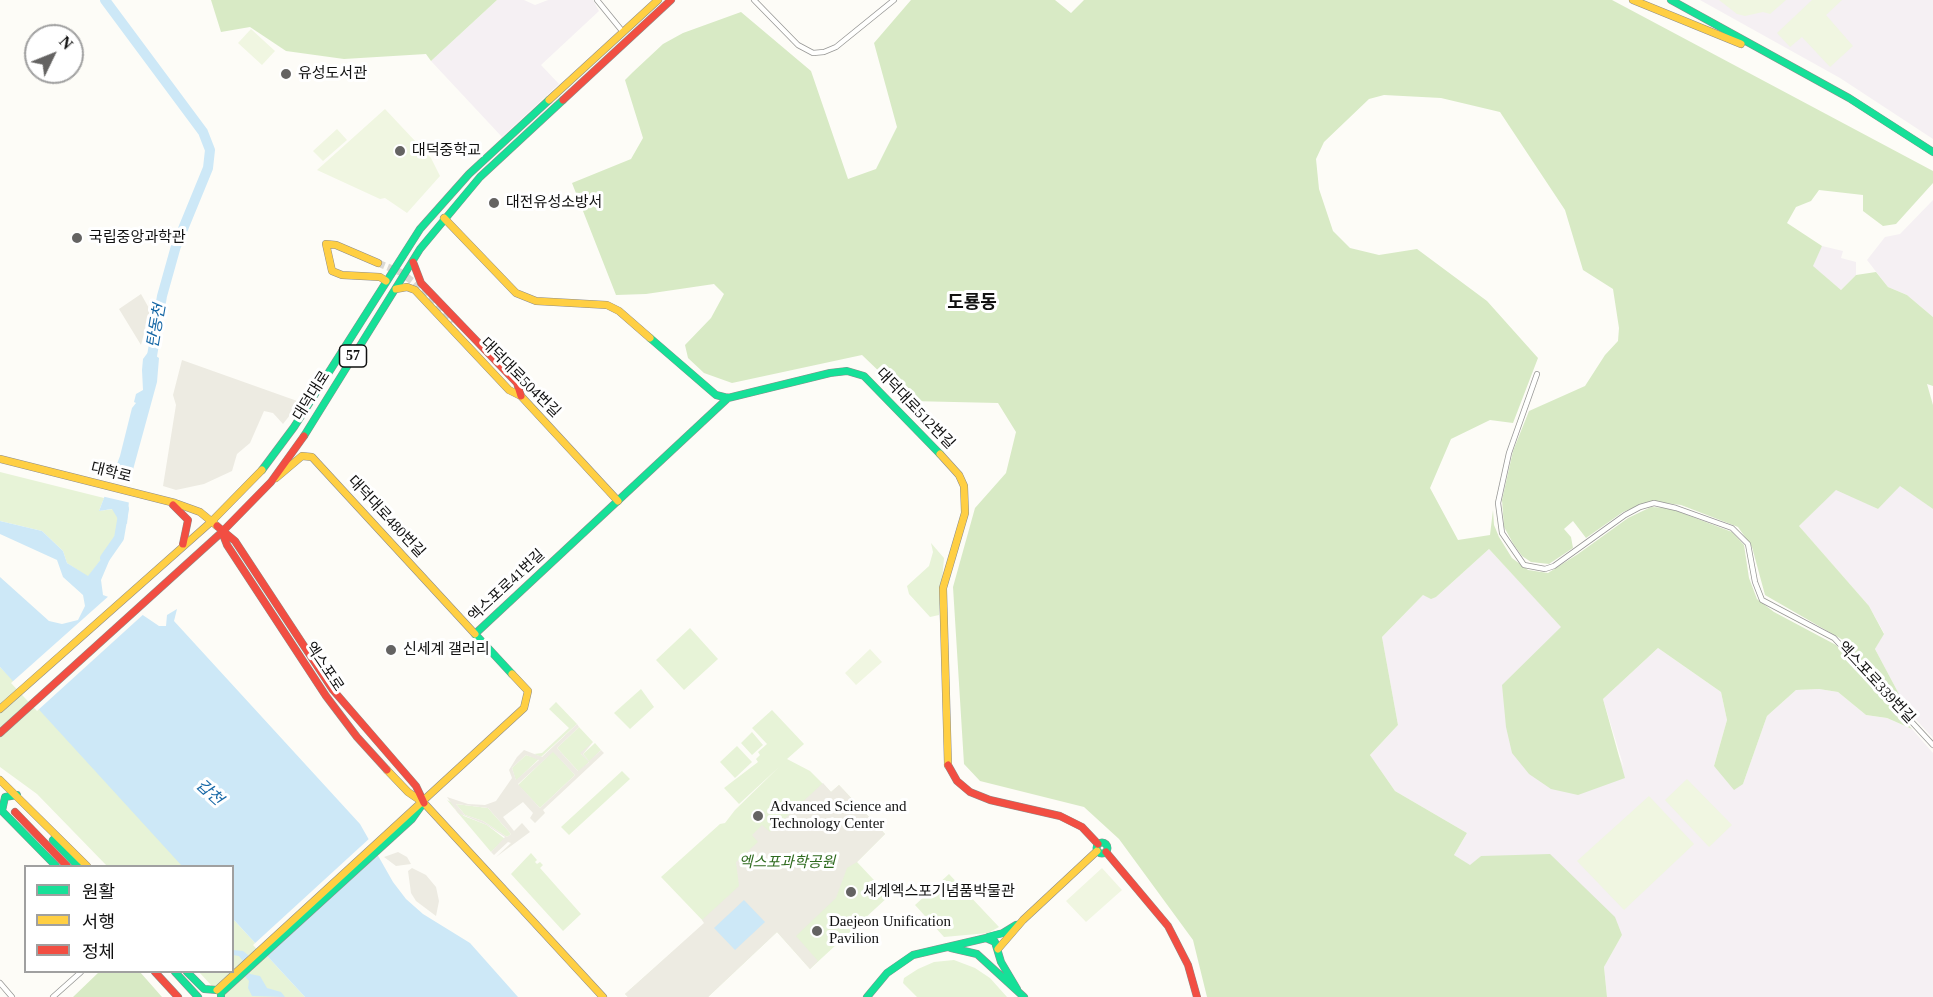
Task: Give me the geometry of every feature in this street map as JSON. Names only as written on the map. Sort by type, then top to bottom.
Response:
[{"type":"main road","name":"대덕대로","points":[[0,709],[183,544],[212,521],[256,478],[277,453],[420,229],[469,174],[658,0]]},
{"type":"main road","name":"대덕대로","points":[[0,733],[208,541],[222,532],[271,482],[300,442],[413,262],[444,218],[480,177],[671,0]]},
{"type":"main road","points":[[1633,0],[1773,57]]},
{"type":"main road","points":[[1671,0],[1849,98],[1933,153]]},
{"type":"main road","points":[[444,218],[516,293],[536,301],[607,305],[619,311],[716,395],[728,398]]},
{"type":"main road","points":[[378,263],[344,248],[326,244],[332,271],[380,277],[386,281]]},
{"type":"main road","points":[[328,259],[334,252],[344,248]]},
{"type":"main road","points":[[413,262],[415,273],[422,283],[517,383],[521,396]]},
{"type":"main road","points":[[396,289],[407,286],[415,290],[521,396]]},
{"type":"main road","points":[[449,323],[445,318],[447,314],[453,315]]},
{"type":"main road","name":"대덕대로512번길","points":[[728,398],[830,373],[847,372],[864,376],[894,404],[959,475],[965,492],[965,513],[943,588],[948,766],[957,781],[970,792],[990,800],[1060,816],[1082,827],[1098,848]]},
{"type":"main road","name":"대덕대로504번길","points":[[521,396],[618,501]]},
{"type":"main road","name":"엑스포로41번길","points":[[424,802],[521,711],[528,699],[525,687],[475,634],[728,398]]},
{"type":"main road","name":"대덕대로480번길","points":[[271,482],[302,456],[312,457],[475,634]]},
{"type":"main road","name":"대학로","points":[[0,459],[190,507],[212,521]]},
{"type":"main road","points":[[160,499],[176,507],[188,520],[187,534],[183,544]]},
{"type":"main road","name":"엑스포로","points":[[212,521],[235,541],[333,690],[416,786],[424,802],[603,997]]},
{"type":"main road","points":[[0,780],[18,795],[85,865]]},
{"type":"main road","points":[[18,795],[5,797],[1,810],[54,865]]},
{"type":"main road","points":[[188,973],[204,989],[220,994],[424,802]]},
{"type":"main road","points":[[65,865],[18,809],[76,865]]},
{"type":"main road","points":[[947,947],[992,958],[1023,920],[1098,848],[1101,854],[1106,852],[1168,926],[1188,965],[1197,997]]},
{"type":"main road","points":[[867,997],[878,983],[900,963],[931,949],[1003,933],[1023,920]]},
{"type":"main road","points":[[984,938],[995,942],[997,951],[1017,989]]},
{"type":"main road","points":[[984,938],[976,947],[980,956],[1024,997]]},
{"type":"main road","points":[[156,973],[178,997]]},
{"type":"main road","points":[[164,973],[186,997]]},
{"type":"main road","points":[[176,973],[198,997]]},
{"type":"street","points":[[597,0],[623,32]]},
{"type":"street","points":[[754,0],[798,45],[813,53],[824,52],[836,47],[894,0]]},
{"type":"street","name":"엑스포로339번길","points":[[1537,374],[1509,453],[1498,503],[1502,533],[1517,559],[1534,568],[1554,566],[1625,515],[1653,503],[1676,508],[1732,528],[1748,544],[1755,582],[1762,600],[1834,638],[1933,745]]},
{"type":"street","points":[[53,997],[80,973]]},
{"type":"street","points":[[0,983],[9,996]]},
{"type":"shaded area","points":[[497,0],[524,0],[535,5],[548,0],[593,0],[599,11],[541,65],[559,84],[502,137],[431,61]]},
{"type":"shaded area","points":[[1700,0],[1933,0],[1933,139],[1840,78]]},
{"type":"shaded area","points":[[1933,200],[1933,317],[1907,295],[1888,287],[1867,260],[1885,237],[1900,234]]},
{"type":"shaded area","points":[[1822,246],[1843,251],[1841,258],[1856,262],[1856,275],[1841,290],[1812,266]]},
{"type":"shaded area","points":[[141,294],[150,310],[141,345],[119,309]]},
{"type":"shaded area","points":[[182,360],[300,402],[283,424],[273,413],[264,411],[250,443],[237,454],[232,471],[204,484],[176,490],[163,486],[176,405],[173,395]]},
{"type":"shaded area","points":[[1900,485],[1933,509],[1933,738],[1908,711],[1875,649],[1884,633],[1869,606],[1799,526],[1836,489],[1878,509]]},
{"type":"shaded area","points":[[1489,549],[1562,627],[1624,768],[1603,699],[1658,648],[1721,692],[1727,720],[1714,766],[1743,784],[1767,716],[1796,690],[1819,689],[1838,692],[1866,715],[1887,718],[1912,729],[1933,753],[1933,997],[1607,997],[1604,967],[1622,935],[1481,856],[1470,866],[1454,855],[1467,833],[1395,791],[1370,755],[1398,725],[1382,637],[1423,595],[1436,597]]},
{"type":"shaded area","points":[[577,724],[579,727],[557,748],[578,771],[589,762],[580,753],[593,742],[583,754],[589,761],[601,750],[604,753],[543,810],[545,813],[535,823],[530,818],[533,813],[523,802],[503,817],[514,831],[522,823],[530,832],[496,857],[511,843],[508,842],[494,855],[491,852],[505,837],[487,825],[458,813],[447,797],[468,804],[485,805],[496,801],[512,778],[509,770],[524,750],[542,757]],"holes":[[[553,752],[575,775],[540,808],[518,784]],[[526,755],[539,760],[516,780],[512,768]],[[456,804],[488,808],[511,834],[507,837],[483,821],[465,815]]]},
{"type":"shaded area","name":"엑스포과학공원","points":[[823,783],[831,792],[839,785],[885,834],[857,862],[847,868],[836,898],[796,936],[818,961],[810,969],[777,932],[708,997],[628,997],[625,994],[704,923],[702,920],[739,886],[736,862],[758,842],[752,835],[762,825],[770,832]]},
{"type":"shaded area","points":[[398,852],[407,857],[411,864],[396,866],[384,857]]},
{"type":"shaded area","points":[[412,868],[426,875],[436,887],[439,901],[436,916],[416,901],[411,893],[408,871]]},
{"type":"green space","points":[[211,0],[497,0],[431,61],[426,54],[344,59],[286,51],[250,27],[221,32]]},
{"type":"green space","points":[[911,0],[1055,0],[1071,13],[1084,0],[1612,0],[1933,171],[1933,183],[1896,224],[1883,226],[1863,211],[1863,195],[1819,190],[1811,201],[1796,207],[1787,223],[1822,246],[1813,266],[1841,290],[1856,275],[1876,272],[1888,287],[1907,295],[1933,317],[1933,386],[1927,384],[1933,405],[1933,509],[1900,486],[1878,509],[1836,490],[1799,526],[1869,606],[1884,634],[1875,649],[1908,711],[1843,640],[1765,595],[1752,547],[1738,527],[1681,505],[1650,501],[1623,512],[1586,538],[1573,521],[1564,529],[1571,537],[1573,548],[1549,564],[1531,562],[1522,556],[1514,545],[1504,527],[1502,500],[1513,451],[1529,411],[1585,386],[1605,355],[1618,341],[1619,328],[1613,289],[1583,270],[1565,210],[1500,112],[1441,98],[1384,95],[1369,99],[1324,142],[1316,159],[1319,189],[1333,231],[1350,248],[1379,255],[1417,249],[1487,301],[1538,358],[1513,423],[1490,420],[1451,439],[1430,488],[1458,540],[1490,535],[1493,510],[1494,525],[1512,558],[1528,570],[1548,573],[1628,518],[1651,507],[1669,508],[1732,532],[1744,545],[1749,578],[1757,599],[1774,612],[1836,645],[1912,729],[1887,718],[1866,715],[1838,692],[1819,689],[1796,690],[1767,716],[1743,784],[1734,790],[1714,766],[1727,720],[1721,692],[1658,648],[1603,699],[1625,778],[1578,795],[1551,789],[1529,774],[1512,753],[1506,727],[1502,685],[1561,627],[1489,549],[1436,597],[1431,599],[1423,595],[1382,637],[1398,725],[1370,755],[1395,791],[1467,833],[1454,855],[1470,865],[1481,856],[1550,854],[1615,917],[1622,935],[1604,967],[1607,997],[1207,997],[1193,940],[1119,839],[1084,807],[980,781],[964,764],[953,587],[975,508],[1006,473],[1016,432],[998,403],[910,401],[862,355],[732,383],[704,373],[688,358],[685,345],[711,318],[724,294],[714,284],[646,294],[616,295],[572,183],[631,159],[643,138],[625,80],[663,44],[683,33],[741,12],[811,71],[848,179],[876,169],[897,127],[874,43]]},
{"type":"green space","points":[[1719,0],[1786,0],[1770,14],[1763,12],[1745,16],[1737,14]]},
{"type":"green space","points":[[1812,0],[1842,0],[1826,15],[1853,46],[1830,67],[1802,37],[1790,47],[1777,33]]},
{"type":"green space","points":[[251,29],[275,51],[262,65],[238,43]]},
{"type":"green space","points":[[385,109],[431,158],[440,176],[407,213],[385,198],[380,199],[317,170]]},
{"type":"green space","points":[[337,129],[347,140],[323,161],[313,151]]},
{"type":"green space","points":[[0,472],[104,498],[99,511],[113,509],[121,522],[112,545],[88,577],[67,563],[63,551],[42,531],[0,521]]},
{"type":"green space","points":[[931,543],[944,558],[939,615],[930,617],[909,594],[907,586],[929,566],[933,552]]},
{"type":"green space","points":[[690,628],[718,659],[684,690],[656,660]]},
{"type":"green space","points":[[870,649],[882,662],[856,685],[845,673]]},
{"type":"green space","points":[[0,667],[183,865],[106,865],[37,794],[0,767]]},
{"type":"green space","points":[[641,689],[654,707],[630,729],[614,713]]},
{"type":"green space","points":[[556,702],[577,724],[541,757],[534,754],[542,753],[569,728],[549,709]]},
{"type":"green space","name":"엑스포과학공원","points":[[772,710],[804,744],[787,759],[810,771],[831,792],[839,785],[885,834],[857,862],[889,896],[810,969],[777,932],[708,997],[628,997],[625,994],[705,923],[661,877],[720,824],[725,823],[735,810],[779,767],[739,804],[724,788],[758,762],[756,759],[760,755],[758,752],[767,744],[752,728]]},
{"type":"green space","points":[[579,727],[593,742],[581,754],[589,761],[583,754],[595,743],[601,750],[579,772],[557,748]]},
{"type":"green space","points":[[752,732],[763,745],[752,755],[741,743]]},
{"type":"green space","points":[[737,746],[752,762],[735,778],[720,762]]},
{"type":"green space","points":[[553,751],[575,775],[540,808],[518,785]]},
{"type":"green space","points":[[526,755],[539,759],[516,781],[512,768]]},
{"type":"green space","points":[[622,771],[630,779],[569,835],[561,827]]},
{"type":"green space","points":[[1687,779],[1732,825],[1709,847],[1665,800]]},
{"type":"green space","points":[[1649,796],[1694,844],[1624,910],[1577,861]]},
{"type":"green space","points":[[447,800],[453,803],[455,809],[464,816],[487,825],[505,839],[491,852]]},
{"type":"green space","points":[[456,804],[488,808],[511,834],[507,837],[483,821],[465,815]]},
{"type":"green space","points":[[531,853],[537,860],[535,862],[543,865],[540,868],[581,914],[563,931],[511,874]]},
{"type":"green space","points":[[1102,868],[1122,890],[1086,922],[1066,901]]},
{"type":"green space","points":[[949,874],[999,927],[988,933],[944,937],[915,905]]},
{"type":"green space","points":[[234,920],[305,997],[222,997],[200,973],[234,973]]},
{"type":"green space","points":[[954,960],[975,968],[990,978],[1007,997],[917,997],[903,983],[904,978],[918,969],[934,962]]},
{"type":"green space","points":[[98,973],[141,973],[162,997],[73,997]]},
{"type":"water","points":[[149,351],[159,358],[157,382],[131,477],[127,524],[118,519],[112,509],[99,511],[120,456],[132,408],[136,403],[134,402],[136,394],[143,390],[143,359]]},
{"type":"water","name":"갑천","points":[[0,521],[42,531],[63,551],[67,563],[88,576],[112,545],[115,547],[101,580],[103,595],[125,603],[159,626],[166,626],[167,615],[177,609],[174,621],[360,824],[393,882],[406,899],[423,914],[470,943],[518,997],[305,997],[234,920],[234,865],[181,865],[0,667],[0,577],[49,621],[62,624],[78,620],[85,606],[83,595],[63,577],[57,560],[0,534]]},
{"type":"water","points":[[744,900],[765,922],[735,950],[714,928]]},
{"type":"water","points":[[234,950],[243,951],[248,955],[250,974],[260,976],[267,988],[281,992],[285,997],[252,996],[248,988],[249,981],[244,975],[243,961],[239,956],[234,955]]},
{"type":"pier","points":[[109,474],[134,480],[131,503],[101,496]]},
{"type":"pier","points":[[111,594],[146,612],[37,711],[11,683]]},
{"type":"pier","points":[[371,837],[381,854],[378,853],[265,958],[253,945]]},
{"type":"waterway","name":"탄동천","points":[[105,0],[203,132],[210,150],[208,168],[176,246],[162,296],[150,368]]},
{"type":"waterway","name":"탄동천","points":[[105,558],[119,538],[124,509]]},
{"type":"tunnel","points":[[378,263],[400,272],[412,281],[452,323]]},
{"type":"traffic: fast","points":[[1671,0],[1849,98],[1933,152]]},
{"type":"traffic: fast","points":[[262,470],[294,427],[420,229],[469,174],[549,100]]},
{"type":"traffic: fast","points":[[304,436],[420,249],[480,177],[563,100]]},
{"type":"traffic: fast","points":[[650,338],[716,395],[728,398],[830,373],[847,371],[864,376],[940,454]]},
{"type":"traffic: fast","points":[[512,674],[475,634],[728,398]]},
{"type":"traffic: fast","points":[[2,811],[5,797],[17,795]]},
{"type":"traffic: fast","points":[[221,997],[221,993],[412,819],[422,805]]},
{"type":"traffic: fast","points":[[0,809],[55,865]]},
{"type":"traffic: fast","points":[[53,840],[77,865]]},
{"type":"traffic: fast","points":[[1102,842],[1108,848],[1102,854],[1096,848],[1102,842]]},
{"type":"traffic: fast","points":[[988,937],[1003,933],[1016,925]]},
{"type":"traffic: fast","points":[[867,997],[887,973],[913,955],[986,938],[995,942],[1001,962],[1017,989]]},
{"type":"traffic: fast","points":[[951,948],[977,954],[1024,997]]},
{"type":"traffic: fast","points":[[176,973],[198,997]]},
{"type":"traffic: fast","points":[[188,973],[204,989],[217,990]]},
{"type":"traffic: slow","points":[[549,100],[658,0]]},
{"type":"traffic: slow","points":[[1633,0],[1741,44]]},
{"type":"traffic: slow","points":[[444,218],[516,293],[536,301],[607,305],[619,311],[650,338]]},
{"type":"traffic: slow","points":[[378,263],[336,245],[326,244],[332,271],[342,275],[380,277],[386,281]]},
{"type":"traffic: slow","points":[[396,289],[407,287],[415,290],[509,390],[521,396],[618,501]]},
{"type":"traffic: slow","points":[[940,454],[959,475],[964,486],[965,513],[943,588],[948,765]]},
{"type":"traffic: slow","points":[[276,478],[302,456],[312,457],[475,634]]},
{"type":"traffic: slow","points":[[0,459],[175,503],[200,512],[217,526]]},
{"type":"traffic: slow","points":[[0,709],[212,521],[262,470]]},
{"type":"traffic: slow","points":[[217,990],[524,708],[528,691],[512,674]]},
{"type":"traffic: slow","points":[[387,770],[408,792],[424,803],[603,997]]},
{"type":"traffic: slow","points":[[0,780],[86,865]]},
{"type":"traffic: slow","points":[[998,949],[1023,920],[1097,851]]},
{"type":"traffic: jam","points":[[563,100],[671,0]]},
{"type":"traffic: jam","points":[[413,262],[421,283],[517,383],[521,396]]},
{"type":"traffic: jam","points":[[0,733],[222,532],[271,482],[304,436]]},
{"type":"traffic: jam","points":[[173,505],[188,520],[183,544]]},
{"type":"traffic: jam","points":[[217,526],[235,541],[333,690],[416,786],[424,803]]},
{"type":"traffic: jam","points":[[222,532],[227,545],[326,696],[357,737],[387,770]]},
{"type":"traffic: jam","points":[[948,765],[957,781],[970,792],[990,800],[1060,816],[1082,827],[1098,844]]},
{"type":"traffic: jam","points":[[15,812],[66,865]]},
{"type":"traffic: jam","points":[[1106,852],[1168,926],[1188,965],[1197,997]]},
{"type":"traffic: jam","points":[[156,973],[178,997]]},
{"type":"place","name":"유성도서관","points":[[286,74]]},
{"type":"place","name":"대덕중학교","points":[[400,151]]},
{"type":"place","name":"대전유성소방서","points":[[494,203]]},
{"type":"place","name":"국립중앙과학관","points":[[77,238]]},
{"type":"place","name":"신세계 갤러리","points":[[391,650]]},
{"type":"place","name":"Advanced Science and Technology Center","points":[[758,816]]},
{"type":"place","name":"세계엑스포기념품박물관","points":[[851,892]]},
{"type":"place","name":"Daejeon Unification Pavilion","points":[[817,931]]},
{"type":"district","name":"도룡동","points":[[972,303]]}]
